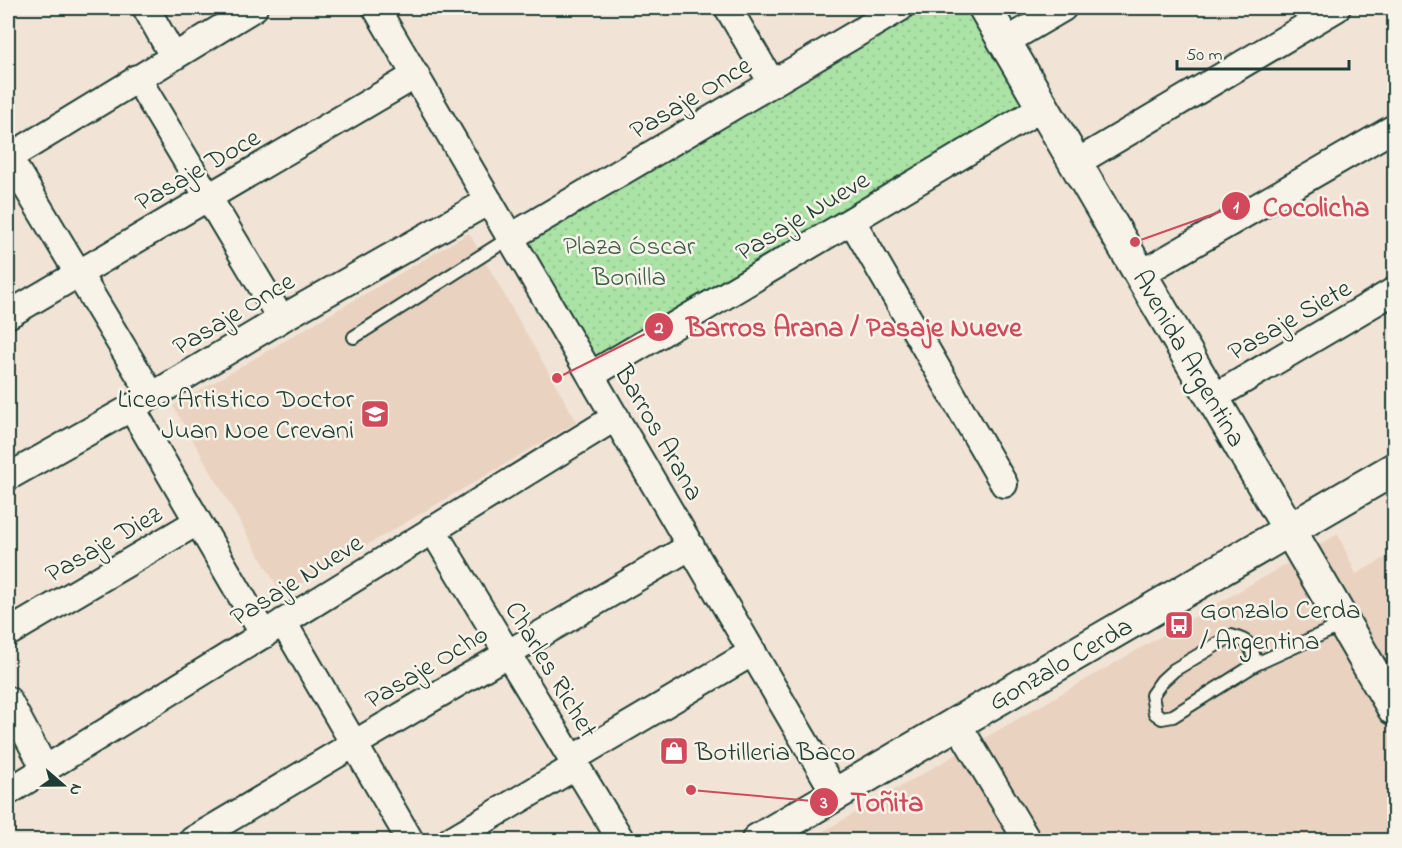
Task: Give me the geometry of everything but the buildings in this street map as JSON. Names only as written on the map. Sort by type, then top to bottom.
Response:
[{"type":"street","points":[[146,8],[173,56]]},
{"type":"street","points":[[254,8],[8,158],[79,274],[142,402],[197,522],[354,744],[410,840]]},
{"type":"street","name":"Barros Arana","points":[[376,8],[836,795]]},
{"type":"street","points":[[728,8],[772,83]]},
{"type":"street","name":"Pasaje Once","points":[[511,237],[900,8]]},
{"type":"street","name":"Avenida Argentina","points":[[985,8],[1395,709]]},
{"type":"street","points":[[1005,42],[1063,8]]},
{"type":"street","points":[[1076,163],[1337,8]]},
{"type":"street","name":"Pasaje Doce","points":[[8,315],[416,75]]},
{"type":"street","points":[[137,78],[281,319]]},
{"type":"street","name":"Pasaje Nueve","points":[[591,375],[1043,107]]},
{"type":"street","points":[[1141,274],[1395,128]]},
{"type":"street","name":"Pasaje Once","points":[[8,477],[489,201]]},
{"type":"street","points":[[852,221],[1004,484]]},
{"type":"street","name":"Pasaje Siete","points":[[1213,398],[1395,291]]},
{"type":"street","name":"Pasaje Nueve","points":[[8,792],[616,417]]},
{"type":"street","name":"Gonzalo Cerda","points":[[758,840],[1395,469]]},
{"type":"street","name":"Pasaje Diez","points":[[8,633],[197,522]]},
{"type":"street","name":"Charles Richet","points":[[432,529],[621,840]]},
{"type":"street","name":"Pasaje Ocho","points":[[193,840],[691,546]]},
{"type":"street","points":[[451,840],[753,652]]},
{"type":"street","points":[[8,700],[45,769]]},
{"type":"street","points":[[957,723],[1027,840]]},
{"type":"lane","points":[[354,337],[511,237]]},
{"type":"lane","points":[[1256,664],[1251,647],[1245,640],[1231,636],[1174,670],[1162,681],[1152,695],[1155,713],[1162,718],[1173,716],[1256,664],[1345,624]]},
{"type":"shaded area","name":"Liceo Artistico Doctor Juan Noe Crevani","points":[[469,233],[577,422],[282,595],[173,406]]},
{"type":"shaded area","points":[[1338,534],[1356,574],[1394,553],[1394,840],[808,840]]},
{"type":"green space","name":"Plaza Óscar Bonilla","points":[[924,8],[971,8],[1025,106],[594,361],[526,242]]},
{"type":"place","name":"Cocolicha","points":[[1135,242]]},
{"type":"place","name":"Barros Arana / Pasaje Nueve","points":[[557,378]]},
{"type":"place","name":"Liceo Artistico Doctor Juan Noe Crevani","points":[[375,414]]},
{"type":"place","name":"Gonzalo Cerda / Argentina","points":[[1179,625]]},
{"type":"place","name":"Botilleria Baco","points":[[674,751]]},
{"type":"place","name":"Toñita","points":[[691,790]]}]
